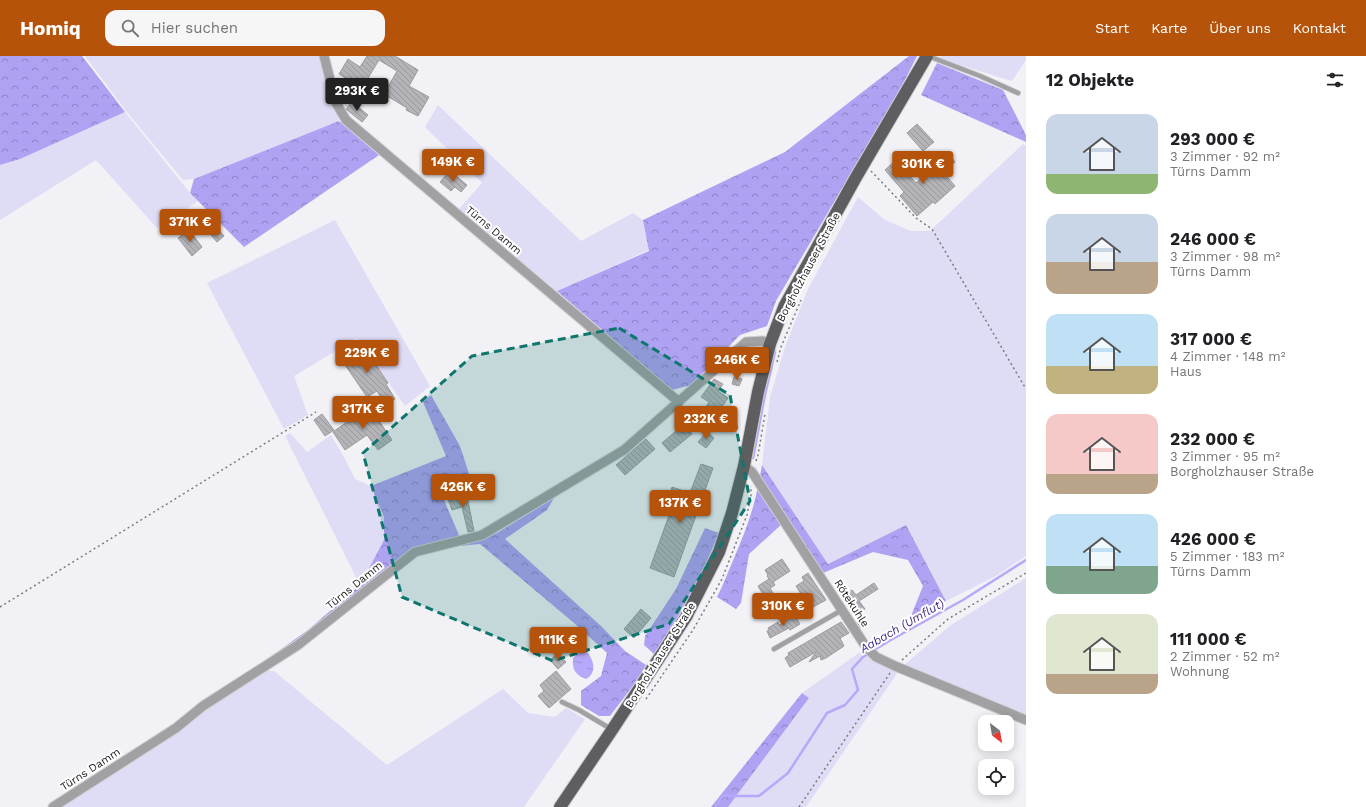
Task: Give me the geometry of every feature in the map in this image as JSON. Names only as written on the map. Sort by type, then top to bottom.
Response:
[{"type":"main road","name":"Borgholzhauser Straße","points":[[560,807],[686,617],[719,552],[732,513],[744,466],[758,392],[770,344],[784,307],[864,164],[927,56]]},
{"type":"street","name":"Türns Damm","points":[[324,56],[336,103],[346,120],[679,402]]},
{"type":"street","name":"Türns Damm","points":[[53,807],[176,728],[203,706],[298,645],[416,552],[482,535],[624,450],[746,342],[763,342],[770,344]]},
{"type":"street","name":"Rötekuhle","points":[[744,466],[752,472],[866,647],[876,657],[1026,720]]},
{"type":"lane","points":[[927,56],[980,76],[1018,93]]},
{"type":"lane","points":[[774,649],[843,610]]},
{"type":"lane","points":[[562,702],[579,710],[612,730]]},
{"type":"path","points":[[864,164],[916,218],[932,229],[1026,389]]},
{"type":"path","points":[[0,607],[316,412]]},
{"type":"highlighted area","points":[[619,328],[730,395],[750,501],[669,624],[553,661],[402,597],[363,453],[472,356]]},
{"type":"shaded area","points":[[85,56],[319,56],[339,121],[194,179],[183,180],[126,111]]},
{"type":"shaded area","points":[[941,56],[1026,56],[1026,60],[1012,81],[940,59]]},
{"type":"shaded area","points":[[438,105],[581,241],[633,213],[643,220],[649,250],[557,291],[458,210],[482,183],[425,127]]},
{"type":"shaded area","points":[[125,112],[198,201],[157,228],[96,160],[0,220],[0,165],[20,159]]},
{"type":"shaded area","points":[[1023,144],[1026,146],[1026,556],[996,576],[946,601],[906,525],[828,564],[762,465],[770,397],[785,347],[808,289],[858,197],[885,220],[911,231],[930,231]]},
{"type":"shaded area","points":[[335,220],[430,386],[405,406],[357,338],[294,376],[308,415],[284,429],[207,283]]},
{"type":"shaded area","points":[[290,433],[307,452],[331,435],[355,479],[371,486],[384,517],[384,540],[360,585],[285,436]]},
{"type":"shaded area","points":[[1026,578],[1026,716],[903,666],[951,625]]},
{"type":"shaded area","points":[[863,650],[870,659],[898,672],[806,807],[728,807],[809,698],[802,693]]},
{"type":"shaded area","points":[[266,671],[274,671],[387,765],[503,689],[528,713],[555,717],[566,708],[585,719],[524,807],[59,807],[208,707]]},
{"type":"green space","points":[[0,56],[82,56],[125,112],[20,159],[0,165]]},
{"type":"green space","points":[[909,56],[917,56],[902,86],[776,301],[767,326],[740,335],[691,385],[672,390],[557,291],[649,251],[643,220],[785,152]]},
{"type":"green space","points":[[937,63],[1003,90],[1026,135],[1026,142],[921,95]]},
{"type":"green space","points":[[339,121],[379,155],[244,247],[190,193],[194,179]]},
{"type":"green space","points":[[431,395],[460,446],[472,483],[441,493],[462,542],[484,538],[497,533],[554,498],[547,510],[505,539],[601,626],[625,651],[646,665],[638,679],[610,716],[599,716],[581,705],[581,691],[601,676],[607,653],[574,623],[480,544],[449,547],[417,554],[276,665],[270,657],[308,630],[360,585],[384,540],[384,517],[371,486],[446,456],[423,402]]},
{"type":"green space","points":[[762,465],[828,564],[906,525],[946,601],[911,616],[923,586],[908,560],[873,552],[823,573],[760,476]]},
{"type":"green space","points":[[758,486],[782,524],[749,554],[741,603],[736,609],[717,597],[747,525]]},
{"type":"green space","points":[[705,528],[719,533],[703,570],[661,649],[654,654],[644,645],[645,636],[676,589]]},
{"type":"green space","points":[[802,693],[809,698],[728,807],[711,807]]},
{"type":"water","points":[[580,652],[587,652],[593,662],[592,673],[586,679],[579,676],[573,665],[573,658]]},
{"type":"building","points":[[367,56],[395,56],[418,70],[409,86],[429,97],[418,116],[406,110],[407,108],[384,94],[397,71],[379,60],[362,88],[339,74],[348,59],[360,67]]},
{"type":"building","points":[[352,102],[368,115],[362,122],[346,109]]},
{"type":"building","points":[[917,124],[934,142],[923,151],[907,133]]},
{"type":"building","points":[[948,153],[955,162],[943,172],[955,186],[935,204],[933,202],[917,216],[900,196],[904,192],[885,170],[896,160],[916,183],[935,166],[933,165]]},
{"type":"building","points":[[448,173],[454,178],[456,176],[467,185],[461,192],[455,187],[451,191],[440,182]]},
{"type":"building","points":[[213,223],[224,236],[217,242],[206,229]]},
{"type":"building","points":[[189,230],[202,247],[192,256],[178,238]]},
{"type":"building","points":[[362,344],[388,383],[386,384],[395,399],[386,405],[377,391],[367,397],[341,359]]},
{"type":"building","points":[[734,377],[742,379],[739,386],[732,384]]},
{"type":"building","points":[[714,379],[723,384],[718,391],[728,398],[711,423],[701,414],[709,402],[701,397]]},
{"type":"building","points":[[369,406],[392,440],[378,450],[367,435],[345,450],[333,432]]},
{"type":"building","points":[[322,414],[334,430],[325,436],[314,420]]},
{"type":"building","points":[[684,424],[692,434],[670,452],[662,443]]},
{"type":"building","points":[[707,432],[714,438],[706,448],[698,442]]},
{"type":"building","points":[[646,439],[655,449],[625,475],[616,465]]},
{"type":"building","points":[[701,464],[713,468],[674,577],[650,568],[675,499],[669,497],[672,487],[690,493]]},
{"type":"building","points":[[466,491],[474,531],[468,532],[462,507],[452,510],[448,499],[456,496],[456,494]]},
{"type":"building","points":[[782,559],[790,571],[773,582],[775,585],[770,588],[777,600],[764,608],[760,602],[766,599],[758,586],[769,579],[765,570]]},
{"type":"building","points":[[808,573],[826,600],[802,613],[793,599],[801,594],[796,586],[804,581],[802,577]]},
{"type":"building","points":[[874,583],[878,589],[859,601],[865,609],[856,616],[843,596],[852,590],[856,595]]},
{"type":"building","points":[[641,609],[651,618],[634,638],[624,629]]},
{"type":"building","points":[[795,616],[800,624],[790,630],[789,628],[770,638],[767,631],[769,630],[768,628],[778,622],[779,625]]},
{"type":"building","points":[[863,618],[867,624],[861,628],[857,622]]},
{"type":"building","points":[[841,622],[849,633],[840,638],[844,646],[821,660],[820,656],[809,662],[816,652],[790,667],[785,658],[789,655],[788,653]]},
{"type":"building","points":[[558,653],[566,662],[558,669],[550,660]]},
{"type":"building","points":[[556,671],[571,689],[549,708],[538,696],[544,691],[540,685]]},
{"type":"waterway","points":[[753,458],[775,352]]},
{"type":"waterway","name":"Aabach (Umflut)","points":[[715,807],[723,796],[759,796],[788,773],[827,713],[845,705],[858,690],[852,669],[863,657],[963,600],[1026,560]]}]
